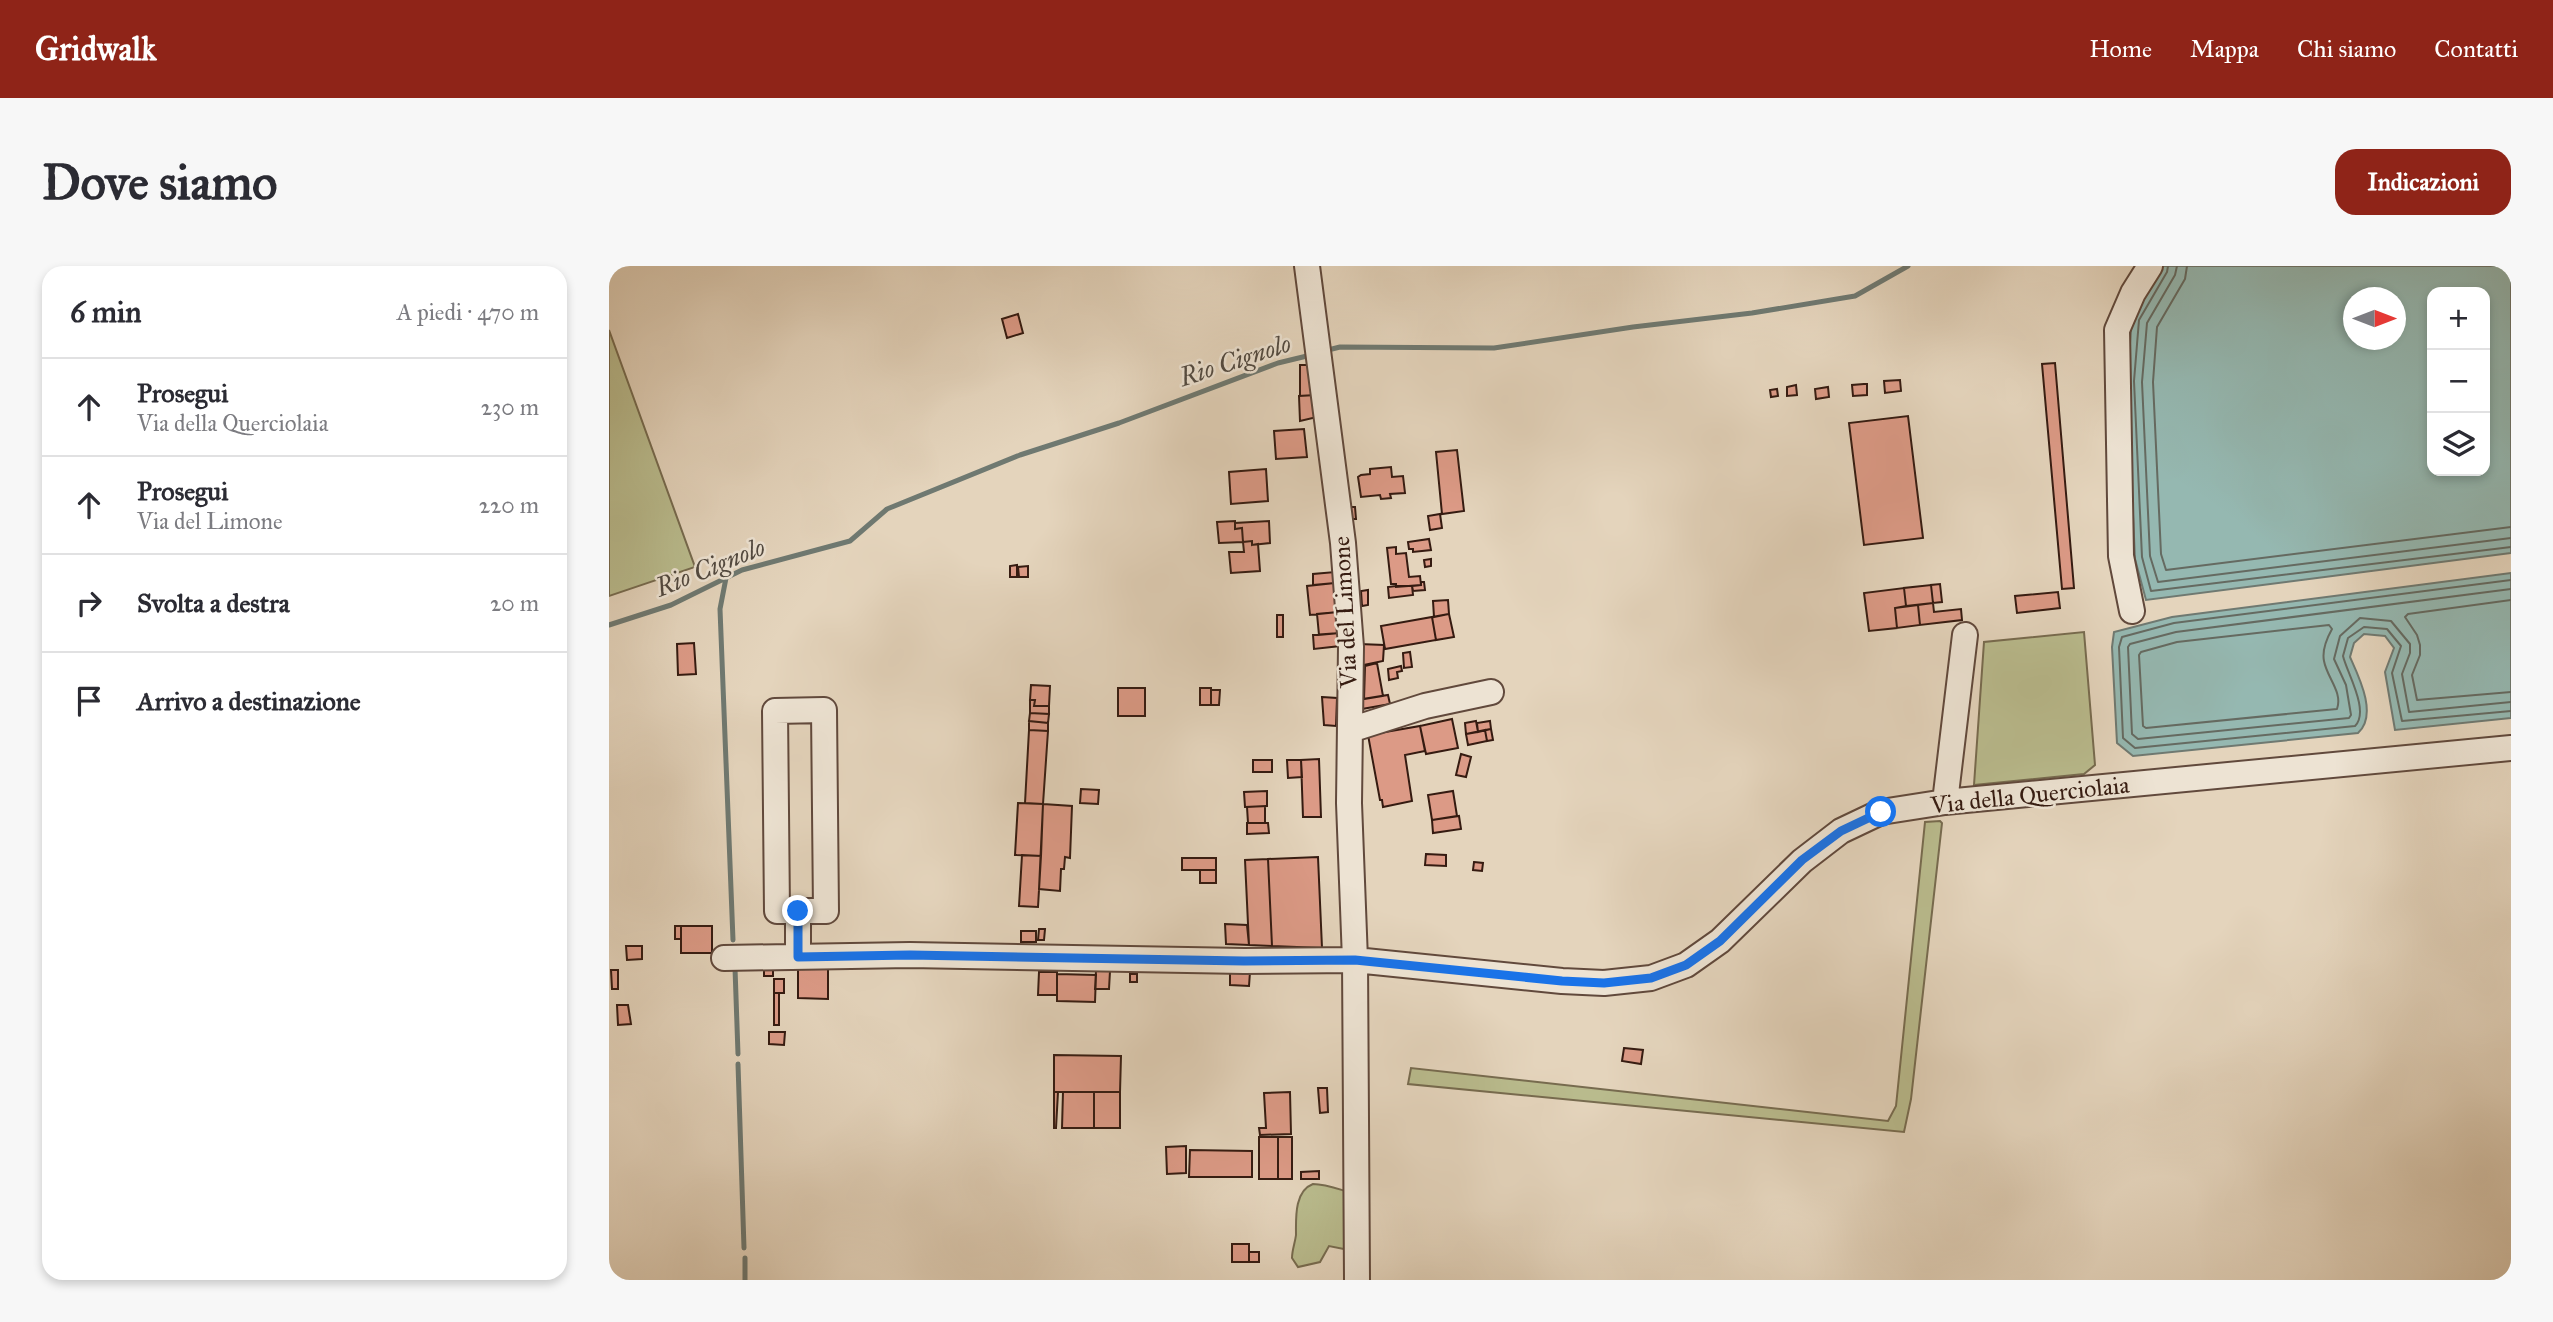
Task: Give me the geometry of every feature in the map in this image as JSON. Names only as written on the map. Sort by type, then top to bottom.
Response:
[{"type":"street","name":"Via del Limone","points":[[1307,266],[1348,596],[1351,647],[1349,803],[1355,960],[1357,1280]]},
{"type":"street","points":[[2132,611],[2121,556],[2117,330],[2133,293],[2150,266]]},
{"type":"street","points":[[1945,802],[1965,635]]},
{"type":"street","points":[[1350,730],[1425,706],[1491,692]]},
{"type":"street","points":[[775,710],[824,710],[826,911],[798,911],[777,911],[775,710]]},
{"type":"street","name":"Via della Querciolaia","points":[[1355,960],[1562,981],[1604,983],[1651,978],[1686,965],[1720,941],[1802,860],[1841,831],[1881,812],[1945,802],[2511,748]]},
{"type":"street","points":[[798,911],[798,957]]},
{"type":"street","points":[[723,958],[910,955],[1013,948],[1244,961],[1355,960]]},
{"type":"green space","points":[[609,330],[695,567],[609,596]]},
{"type":"green space","points":[[2084,632],[2095,765],[2084,774],[1974,785],[1984,642]]},
{"type":"green space","points":[[1925,822],[1942,823],[1911,1099],[1904,1132],[1408,1084],[1411,1068],[1888,1121],[1896,1106]]},
{"type":"green space","points":[[1313,1184],[1352,1193],[1349,1250],[1329,1246],[1320,1262],[1298,1267],[1292,1258],[1297,1206],[1302,1193]]},
{"type":"water","points":[[2163,266],[2511,266],[2511,553],[2146,600],[2135,559],[2127,381],[2132,318]]},
{"type":"water","points":[[2511,573],[2511,718],[2395,730],[2385,672],[2394,648],[2385,636],[2364,634],[2354,643],[2350,657],[2362,685],[2367,706],[2364,725],[2358,733],[2133,756],[2117,743],[2112,647],[2114,632],[2172,617]]},
{"type":"building","points":[[1018,314],[1023,333],[1007,338],[1002,319]]},
{"type":"building","points":[[2055,363],[2074,588],[2062,589],[2042,364]]},
{"type":"building","points":[[1300,365],[1312,365],[1315,395],[1300,396]]},
{"type":"building","points":[[1900,380],[1901,391],[1885,393],[1884,381]]},
{"type":"building","points":[[1867,384],[1867,395],[1853,396],[1852,385]]},
{"type":"building","points":[[1796,385],[1797,395],[1787,396],[1787,387]]},
{"type":"building","points":[[1828,387],[1829,397],[1816,399],[1815,389]]},
{"type":"building","points":[[1777,389],[1778,396],[1771,397],[1770,390]]},
{"type":"building","points":[[1315,395],[1317,417],[1300,421],[1299,396]]},
{"type":"building","points":[[1908,416],[1923,538],[1864,545],[1849,423]]},
{"type":"building","points":[[1304,429],[1307,457],[1276,459],[1274,431]]},
{"type":"building","points":[[1457,450],[1464,511],[1442,514],[1436,452]]},
{"type":"building","points":[[1391,467],[1392,477],[1403,476],[1405,493],[1390,494],[1391,498],[1381,499],[1380,495],[1361,497],[1358,477],[1370,474],[1370,469]]},
{"type":"building","points":[[1266,469],[1268,501],[1231,504],[1229,472]]},
{"type":"building","points":[[1350,507],[1355,507],[1356,519],[1351,519]]},
{"type":"building","points":[[1440,514],[1442,528],[1430,530],[1428,516]]},
{"type":"building","points":[[1235,521],[1235,529],[1242,528],[1243,542],[1219,543],[1217,522]]},
{"type":"building","points":[[1269,521],[1270,543],[1252,545],[1252,541],[1243,542],[1242,528],[1235,529],[1235,523]]},
{"type":"building","points":[[1429,539],[1431,550],[1413,552],[1413,549],[1409,549],[1408,542]]},
{"type":"building","points":[[1252,541],[1252,545],[1258,544],[1260,571],[1231,573],[1229,552],[1244,552],[1243,542]]},
{"type":"building","points":[[1396,547],[1396,554],[1406,553],[1409,577],[1420,576],[1421,585],[1396,587],[1396,584],[1391,584],[1387,548]]},
{"type":"building","points":[[1431,559],[1431,566],[1425,567],[1424,560]]},
{"type":"building","points":[[1017,565],[1017,577],[1010,577],[1010,566]]},
{"type":"building","points":[[1028,566],[1028,577],[1019,577],[1018,567]]},
{"type":"building","points":[[1335,572],[1335,583],[1313,585],[1313,574]]},
{"type":"building","points":[[1421,582],[1424,582],[1425,590],[1413,591],[1412,586],[1421,585]]},
{"type":"building","points":[[1335,583],[1337,612],[1310,615],[1307,586]]},
{"type":"building","points":[[1940,584],[1942,602],[1933,603],[1931,585]]},
{"type":"building","points":[[1931,585],[1933,603],[1906,606],[1904,588]]},
{"type":"building","points":[[1412,586],[1413,595],[1389,598],[1388,587]]},
{"type":"building","points":[[1904,588],[1906,606],[1895,608],[1897,628],[1869,631],[1864,593]]},
{"type":"building","points":[[1368,590],[1368,605],[1362,606],[1361,591]]},
{"type":"building","points":[[2058,592],[2060,608],[2017,613],[2015,596]]},
{"type":"building","points":[[1448,600],[1449,614],[1434,617],[1433,601]]},
{"type":"building","points":[[1933,603],[1934,612],[1961,609],[1962,620],[1920,625],[1918,605]]},
{"type":"building","points":[[1918,605],[1920,625],[1897,628],[1895,608]]},
{"type":"building","points":[[1337,612],[1339,633],[1319,635],[1317,614]]},
{"type":"building","points":[[1449,614],[1454,637],[1436,640],[1432,617]]},
{"type":"building","points":[[1277,615],[1283,615],[1283,637],[1277,637]]},
{"type":"building","points":[[1432,617],[1436,640],[1385,649],[1381,626]]},
{"type":"building","points":[[1339,633],[1340,646],[1314,649],[1313,635]]},
{"type":"building","points":[[694,643],[696,674],[678,675],[677,644]]},
{"type":"building","points":[[1359,644],[1384,645],[1383,661],[1359,666]]},
{"type":"building","points":[[1410,652],[1412,667],[1404,668],[1403,653]]},
{"type":"building","points":[[1377,663],[1383,696],[1364,699],[1365,666]]},
{"type":"building","points":[[1401,666],[1402,671],[1397,672],[1398,678],[1389,680],[1388,669]]},
{"type":"building","points":[[1031,685],[1050,686],[1049,706],[1034,706],[1035,700],[1030,700]]},
{"type":"building","points":[[1118,688],[1145,688],[1145,716],[1118,716]]},
{"type":"building","points":[[1200,688],[1211,688],[1211,705],[1200,705]]},
{"type":"building","points":[[1211,690],[1220,690],[1219,705],[1211,705]]},
{"type":"building","points":[[1388,695],[1390,704],[1362,709],[1362,699]]},
{"type":"building","points":[[1322,697],[1337,698],[1336,726],[1324,725]]},
{"type":"building","points":[[1030,700],[1035,700],[1034,706],[1049,706],[1049,714],[1030,713]]},
{"type":"building","points":[[1030,713],[1049,714],[1048,723],[1029,721]]},
{"type":"building","points":[[1452,719],[1458,748],[1426,754],[1420,726]]},
{"type":"building","points":[[1029,721],[1048,723],[1048,731],[1029,730]]},
{"type":"building","points":[[1476,721],[1478,732],[1466,734],[1465,723]]},
{"type":"building","points":[[1490,721],[1491,729],[1478,732],[1477,723]]},
{"type":"building","points":[[1420,726],[1425,751],[1405,755],[1412,801],[1383,807],[1368,735]]},
{"type":"building","points":[[1491,729],[1493,740],[1487,741],[1485,730]]},
{"type":"building","points":[[1029,730],[1048,731],[1043,804],[1025,803]]},
{"type":"building","points":[[1485,730],[1487,741],[1468,745],[1466,734]]},
{"type":"building","points":[[1461,754],[1471,757],[1466,777],[1456,775]]},
{"type":"building","points":[[1319,759],[1321,817],[1303,817],[1301,760]]},
{"type":"building","points":[[1253,760],[1272,760],[1272,772],[1253,772]]},
{"type":"building","points":[[1287,760],[1301,760],[1302,777],[1288,778]]},
{"type":"building","points":[[1081,789],[1099,790],[1098,804],[1080,803]]},
{"type":"building","points":[[1267,791],[1267,806],[1245,807],[1244,792]]},
{"type":"building","points":[[1453,791],[1457,816],[1432,820],[1428,795]]},
{"type":"building","points":[[1018,803],[1043,804],[1041,856],[1015,855]]},
{"type":"building","points":[[1043,804],[1072,806],[1070,858],[1065,857],[1064,869],[1061,869],[1060,891],[1039,889]]},
{"type":"building","points":[[1265,806],[1265,823],[1248,823],[1247,807]]},
{"type":"building","points":[[1459,816],[1461,829],[1433,833],[1432,820]]},
{"type":"building","points":[[1247,823],[1268,823],[1269,833],[1247,834]]},
{"type":"building","points":[[1426,854],[1446,855],[1446,866],[1425,865]]},
{"type":"building","points":[[1022,855],[1041,856],[1038,907],[1019,906]]},
{"type":"building","points":[[1318,857],[1322,948],[1272,946],[1268,859]]},
{"type":"building","points":[[1182,858],[1216,858],[1216,870],[1182,870]]},
{"type":"building","points":[[1268,859],[1272,946],[1249,945],[1245,860]]},
{"type":"building","points":[[1474,862],[1483,863],[1482,871],[1473,870]]},
{"type":"building","points":[[1200,870],[1216,870],[1216,883],[1200,883]]},
{"type":"building","points":[[1225,924],[1247,925],[1249,945],[1226,944]]},
{"type":"building","points":[[675,926],[681,926],[681,939],[675,939]]},
{"type":"building","points":[[681,926],[712,926],[712,953],[681,953]]},
{"type":"building","points":[[1039,929],[1045,929],[1044,940],[1038,940]]},
{"type":"building","points":[[1021,931],[1036,931],[1036,942],[1021,942]]},
{"type":"building","points":[[626,946],[642,946],[642,959],[627,960]]},
{"type":"building","points":[[764,967],[773,967],[773,976],[764,976]]},
{"type":"building","points":[[798,968],[828,969],[828,999],[798,998]]},
{"type":"building","points":[[611,970],[618,970],[618,989],[612,989]]},
{"type":"building","points":[[1096,971],[1110,971],[1109,989],[1095,989]]},
{"type":"building","points":[[1230,971],[1250,972],[1249,986],[1230,985]]},
{"type":"building","points":[[1039,972],[1057,972],[1057,995],[1038,995]]},
{"type":"building","points":[[1057,974],[1096,975],[1095,1002],[1057,1001]]},
{"type":"building","points":[[1130,974],[1137,974],[1137,982],[1130,982]]},
{"type":"building","points":[[774,979],[784,979],[784,993],[774,993]]},
{"type":"building","points":[[774,993],[779,993],[779,1025],[774,1025]]},
{"type":"building","points":[[617,1005],[628,1005],[631,1024],[618,1025]]},
{"type":"building","points":[[769,1032],[785,1032],[784,1045],[769,1044]]},
{"type":"building","points":[[1624,1048],[1643,1050],[1641,1064],[1622,1061]]},
{"type":"building","points":[[1054,1055],[1121,1056],[1120,1092],[1054,1092]]},
{"type":"building","points":[[1318,1088],[1327,1088],[1328,1112],[1320,1113]]},
{"type":"building","points":[[1054,1092],[1058,1092],[1056,1128],[1054,1128]]},
{"type":"building","points":[[1063,1092],[1094,1092],[1094,1128],[1062,1128]]},
{"type":"building","points":[[1094,1092],[1120,1092],[1120,1128],[1094,1128]]},
{"type":"building","points":[[1290,1092],[1291,1134],[1260,1135],[1259,1128],[1266,1128],[1264,1093]]},
{"type":"building","points":[[1259,1137],[1278,1137],[1278,1179],[1259,1179]]},
{"type":"building","points":[[1278,1137],[1292,1137],[1292,1179],[1278,1179]]},
{"type":"building","points":[[1186,1146],[1186,1173],[1167,1174],[1166,1147]]},
{"type":"building","points":[[1190,1150],[1252,1151],[1252,1177],[1189,1177]]},
{"type":"building","points":[[1319,1171],[1319,1179],[1301,1179],[1301,1172]]},
{"type":"building","points":[[1232,1244],[1249,1244],[1249,1262],[1232,1262]]},
{"type":"building","points":[[1249,1252],[1259,1252],[1259,1262],[1249,1262]]},
{"type":"waterway","name":"Rio Cignolo","points":[[1324,351],[1340,347],[1494,348],[1633,327],[1752,313],[1855,296],[1908,266]]},
{"type":"waterway","name":"Rio Cignolo","points":[[609,625],[671,605],[742,570],[850,541],[887,509],[1020,455],[1119,423],[1278,363],[1311,355]]},
{"type":"waterway","points":[[726,578],[720,609],[733,940]]},
{"type":"waterway","points":[[735,968],[738,1054]]},
{"type":"waterway","points":[[738,1064],[744,1248]]},
{"type":"waterway","points":[[745,1258],[745,1280]]},
{"type":"route","points":[[798,911],[798,957],[910,955],[1244,961],[1355,960],[1604,983],[1651,978],[1686,965],[1720,941],[1802,860],[1841,831],[1881,812]]}]
